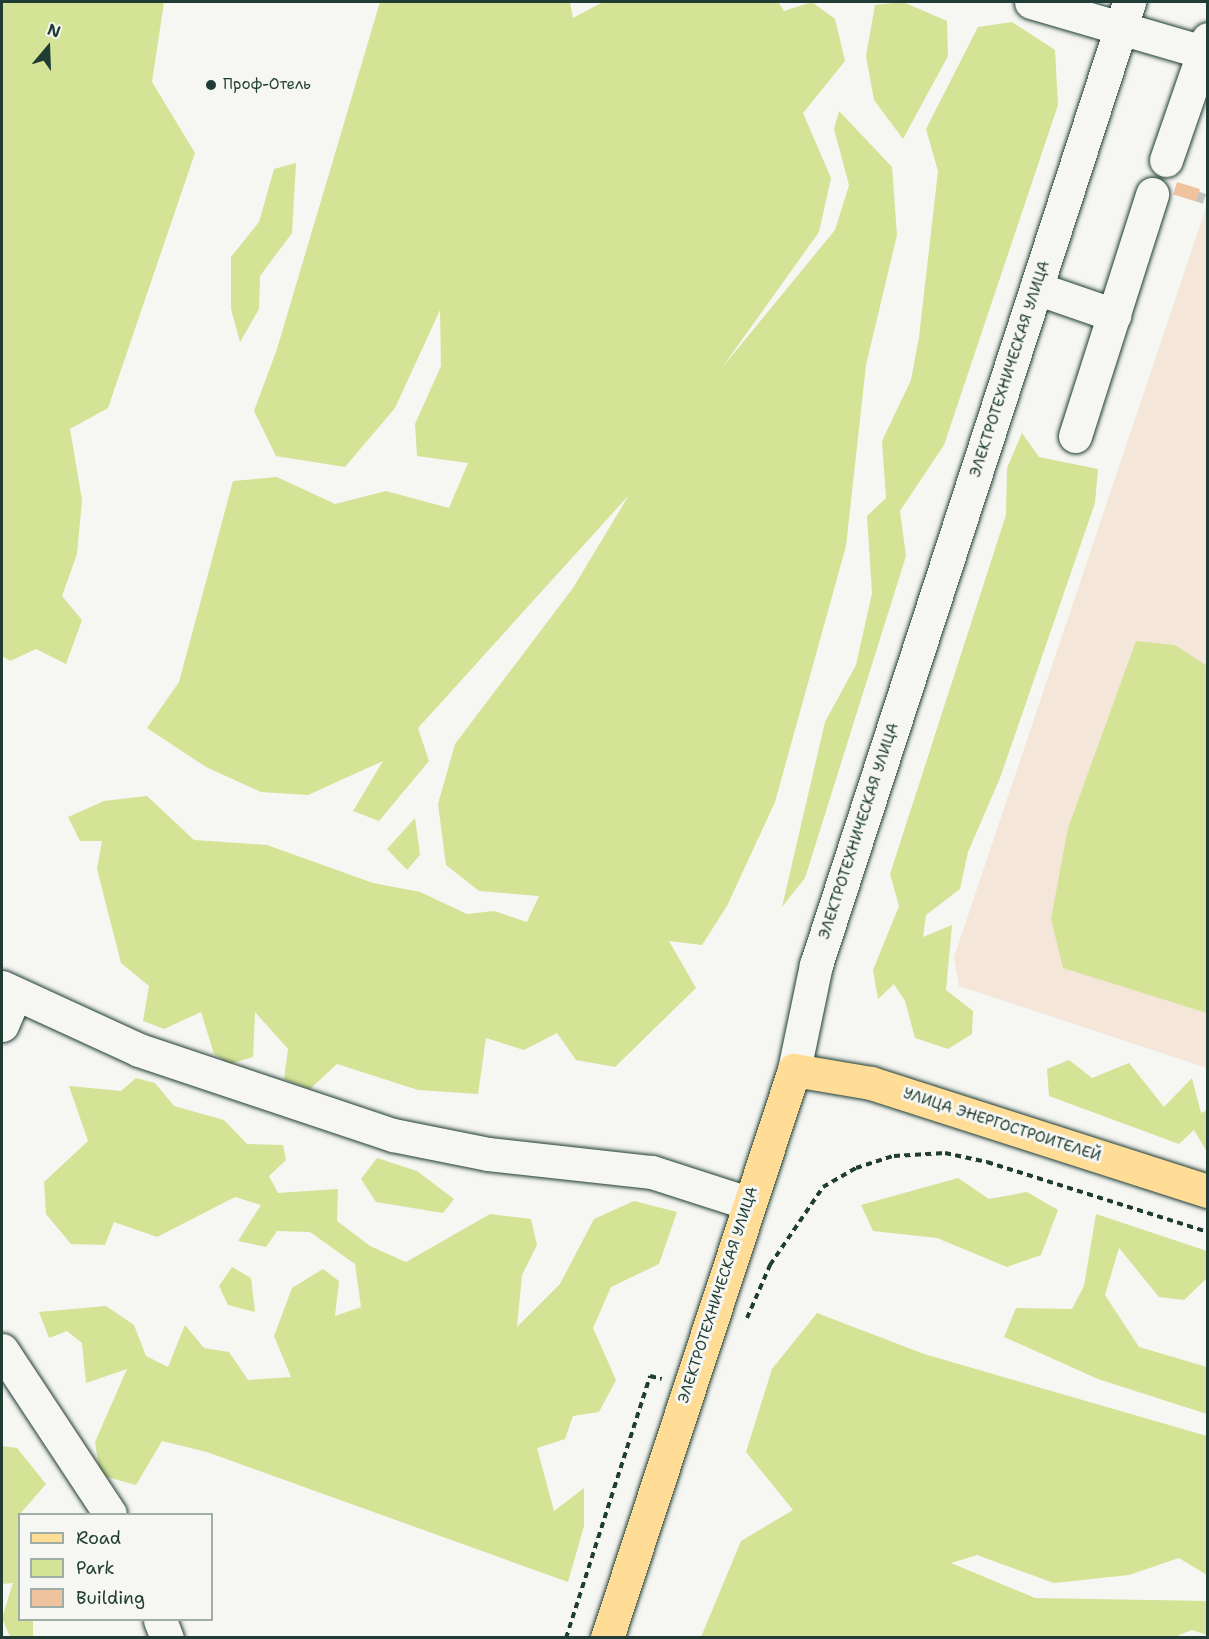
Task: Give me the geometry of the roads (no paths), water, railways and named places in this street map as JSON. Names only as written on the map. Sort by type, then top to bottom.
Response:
[{"type":"main road","name":"УЛИЦА ЭНЕРГОСТРОИТЕЛЕЙ","points":[[794,1070],[872,1083],[1208,1191]]},
{"type":"main road","name":"ЭЛЕКТРОТЕХНИЧЕСКАЯ УЛИЦА","points":[[607,1638],[748,1203],[794,1070]]},
{"type":"street","points":[[1031,2],[1125,14],[1205,46],[1166,160]]},
{"type":"street","name":"ЭЛЕКТРОТЕХНИЧЕСКАЯ УЛИЦА","points":[[794,1070],[816,965],[1125,14]]},
{"type":"street","points":[[1075,436],[1152,194]]},
{"type":"street","points":[[1036,288],[1114,315]]},
{"type":"street","points":[[2,1025],[8,991],[138,1050],[393,1135],[488,1154],[652,1172],[748,1203]]},
{"type":"street","points":[[2,1350],[109,1513]]},
{"type":"street","points":[[160,1621],[167,1638]]},
{"type":"place","name":"Проф-Отель","points":[[211,85]]}]
